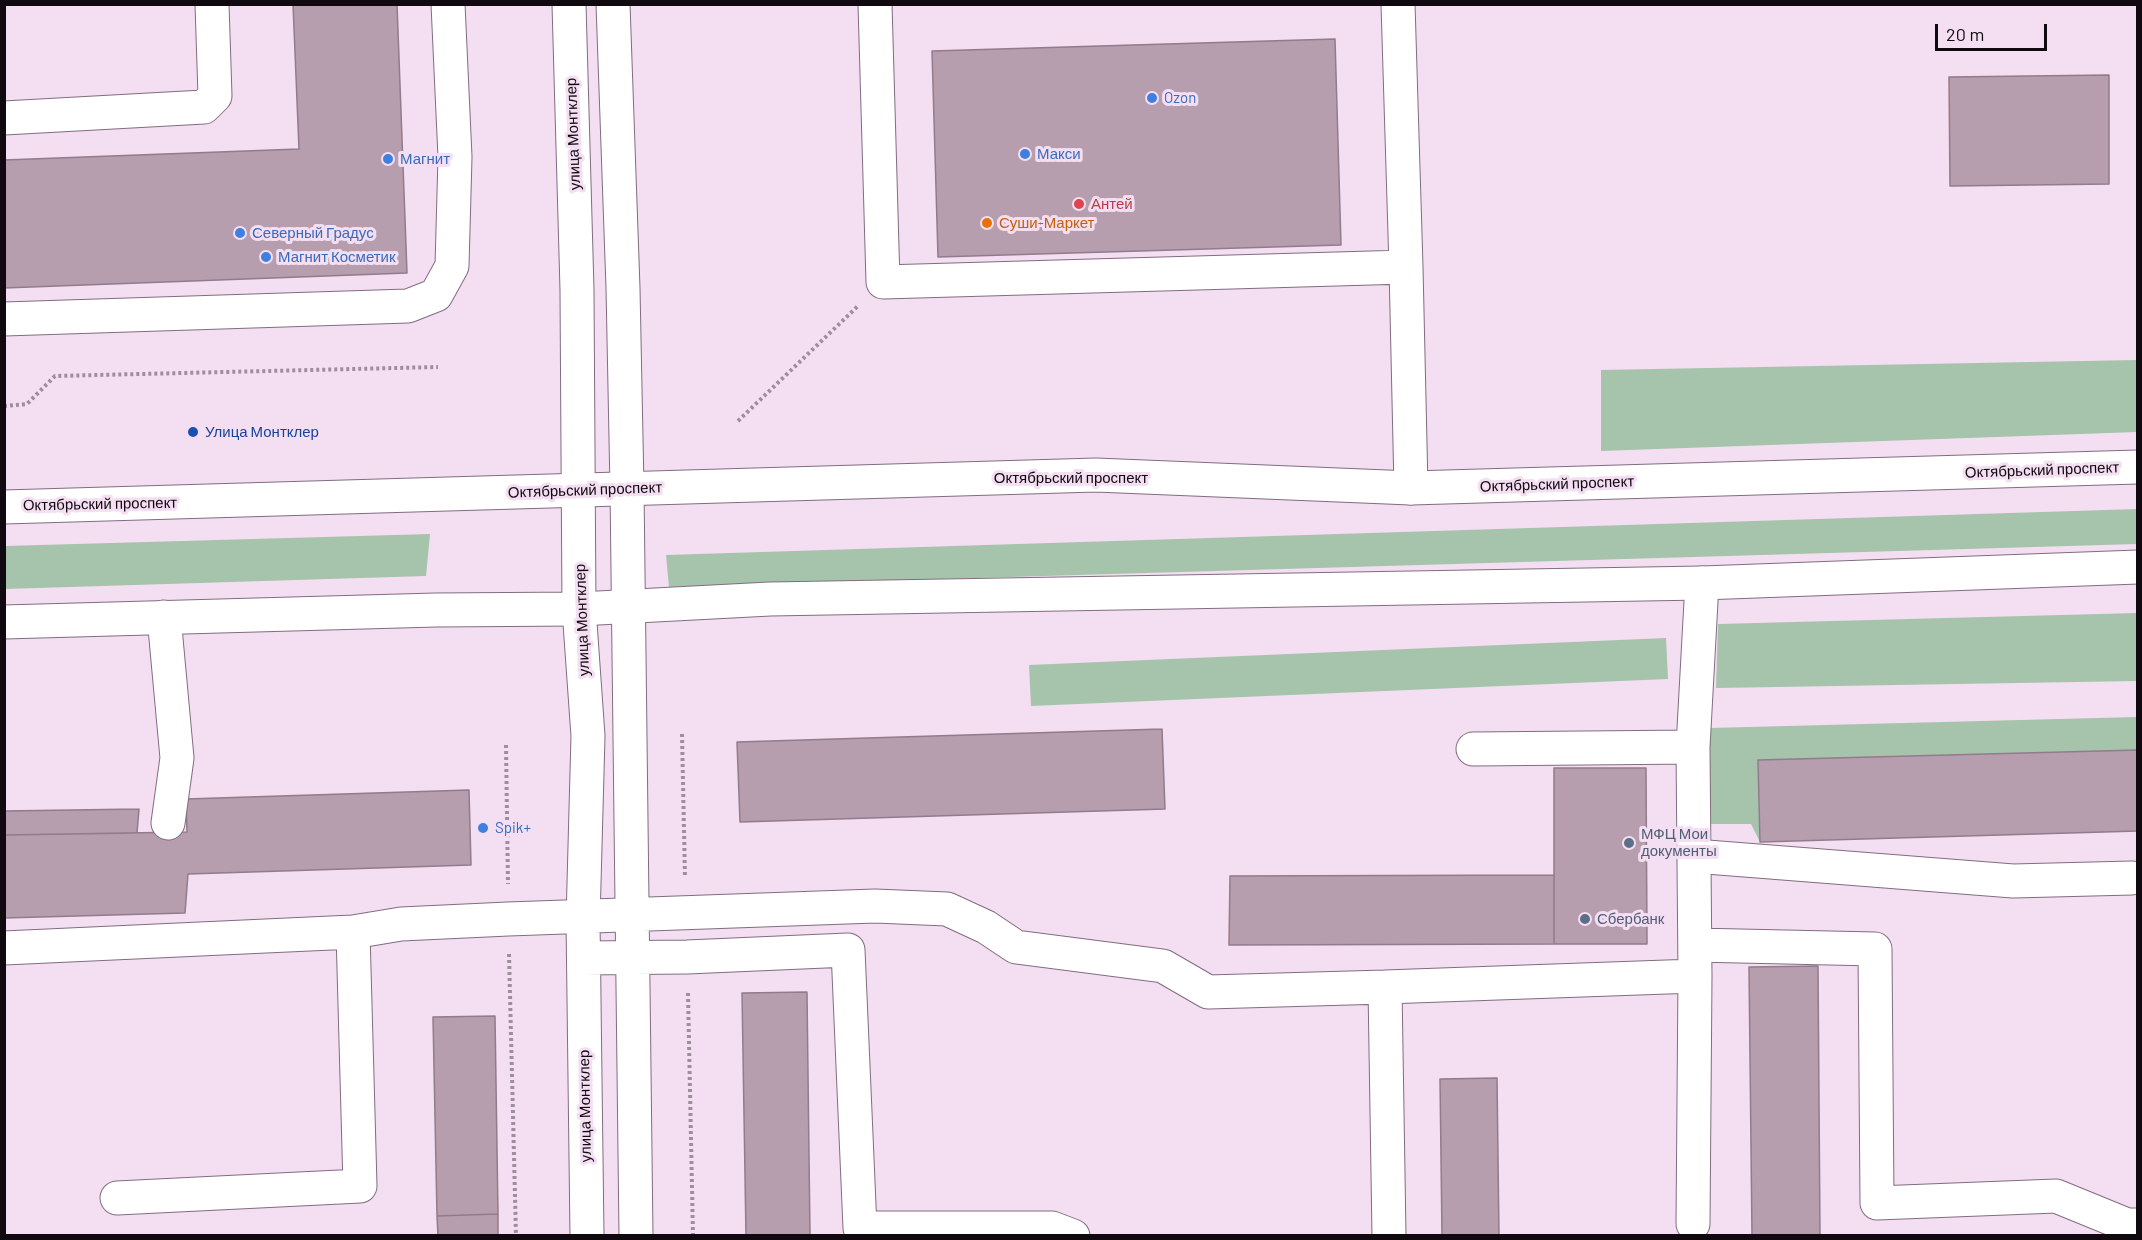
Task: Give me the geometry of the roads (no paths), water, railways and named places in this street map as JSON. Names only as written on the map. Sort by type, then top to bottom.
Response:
[{"type":"main road","points":[[4,118],[204,107],[214,96],[212,4]]},
{"type":"main road","points":[[4,319],[408,306],[436,295],[452,266],[455,157],[448,4]]},
{"type":"main road","name":"улица Монтклер","points":[[569,4],[577,290],[579,609],[588,736],[583,920],[587,1236]]},
{"type":"main road","points":[[613,4],[627,488],[636,1236]]},
{"type":"main road","points":[[875,4],[883,282],[1406,267]]},
{"type":"main road","points":[[1398,4],[1411,488]]},
{"type":"main road","name":"Октябрьский проспект","points":[[4,507],[1096,475],[1411,488],[2138,467]]},
{"type":"main road","points":[[4,622],[579,609],[770,599],[1702,583],[2138,567]]},
{"type":"main road","points":[[1693,1224],[1695,960],[1693,747],[1702,583]]},
{"type":"main road","points":[[164,617],[177,758],[168,823]]},
{"type":"main road","points":[[1473,749],[1693,747]]},
{"type":"main road","points":[[1694,856],[2013,881],[2132,878]]},
{"type":"main road","points":[[4,948],[353,932],[401,924],[875,906],[947,909],[986,927],[1016,947],[1163,966],[1208,992],[1385,987],[1695,960],[1875,949],[1877,1203],[2056,1196],[2127,1225],[2138,1225]]},
{"type":"main road","points":[[117,1198],[360,1186],[353,932]]},
{"type":"main road","points":[[584,958],[848,950],[860,1228],[1052,1228],[1073,1236]]},
{"type":"main road","points":[[1385,987],[1389,1236]]},
{"type":"place","name":"Ozon","points":[[1152,98]]},
{"type":"place","name":"Макси","points":[[1025,154]]},
{"type":"place","name":"Магнит","points":[[388,159]]},
{"type":"place","name":"Антей","points":[[1079,204]]},
{"type":"place","name":"Суши-Маркет","points":[[987,223]]},
{"type":"place","name":"Северный Градус","points":[[240,233]]},
{"type":"place","name":"Магнит Косметик","points":[[266,257]]},
{"type":"place","name":"Улица Монтклер","points":[[193,432]]},
{"type":"place","name":"Spik+","points":[[483,828]]},
{"type":"place","name":"МФЦ Мои документы","points":[[1629,843]]},
{"type":"place","name":"Сбербанк","points":[[1585,919]]}]
